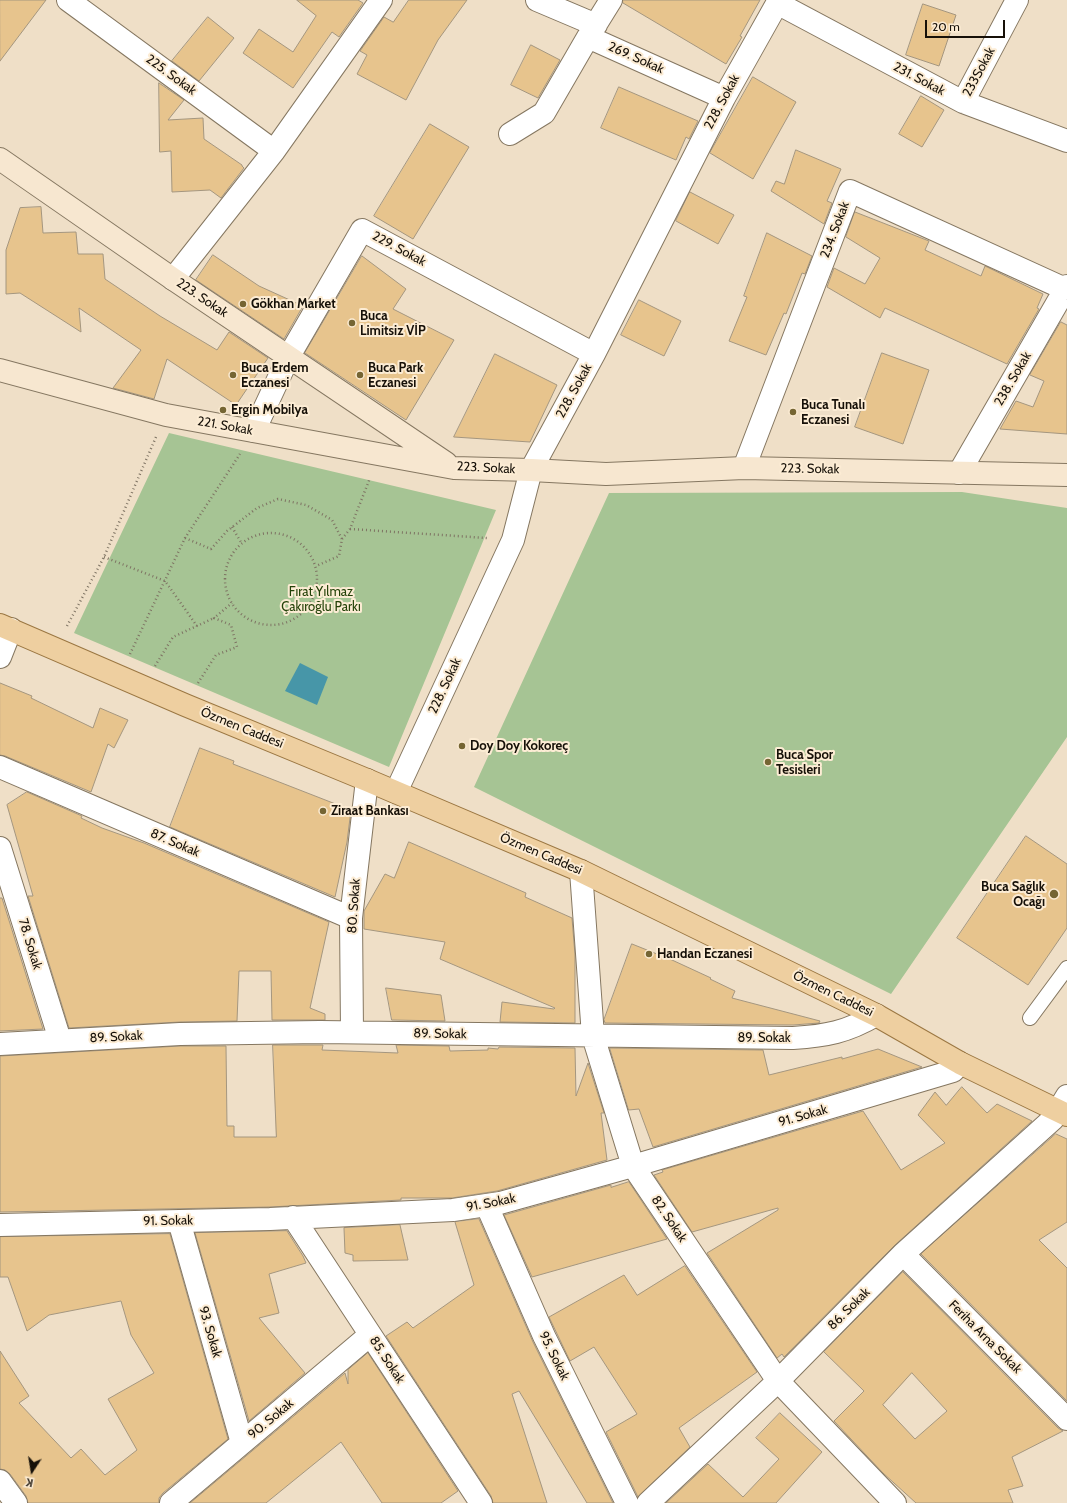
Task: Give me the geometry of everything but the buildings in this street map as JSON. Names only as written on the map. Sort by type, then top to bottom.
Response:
[{"type":"main road","name":"Özmen Caddesi","points":[[5,627],[185,705],[396,792],[581,871],[876,1015],[960,1062],[1061,1110]]},
{"type":"street","name":"225. Sokak","points":[[68,0],[274,151]]},
{"type":"street","points":[[173,279],[274,151],[382,0]]},
{"type":"street","name":"269. Sokak","points":[[537,0],[592,31],[724,98]]},
{"type":"street","points":[[510,134],[544,113],[611,0]]},
{"type":"street","name":"233Sokak","points":[[963,102],[1017,0]]},
{"type":"street","name":"231. Sokak","points":[[778,1],[963,102],[1067,141]]},
{"type":"street","name":"228. Sokak","points":[[396,792],[513,540],[531,470],[594,354],[724,98],[778,1]]},
{"type":"street","name":"223. Sokak","points":[[0,159],[173,279],[454,468],[606,474],[744,468],[1067,475]]},
{"type":"street","name":"234. Sokak","points":[[744,468],[850,191],[1066,287]]},
{"type":"street","name":"229. Sokak","points":[[254,431],[289,356],[362,230],[594,354]]},
{"type":"street","name":"238. Sokak","points":[[959,473],[1066,287]]},
{"type":"street","name":"221. Sokak","points":[[0,370],[166,415],[454,468]]},
{"type":"street","points":[[0,657],[5,627]]},
{"type":"street","name":"87. Sokak","points":[[0,767],[351,918]]},
{"type":"street","name":"80. Sokak","points":[[352,1032],[351,918],[367,780]]},
{"type":"street","name":"78. Sokak","points":[[0,848],[60,1040]]},
{"type":"street","name":"82. Sokak","points":[[581,871],[593,1036],[633,1166],[778,1382],[895,1503]]},
{"type":"street","name":"89. Sokak","points":[[0,1044],[180,1034],[352,1032],[794,1038],[808,1037],[858,1026],[876,1015]]},
{"type":"street","name":"91. Sokak","points":[[0,1225],[293,1217],[453,1210],[487,1206],[633,1166],[953,1071],[960,1062]]},
{"type":"street","name":"86. Sokak","points":[[648,1503],[778,1382],[903,1254],[1061,1110]]},
{"type":"street","name":"95. Sokak","points":[[487,1206],[544,1336],[627,1503]]},
{"type":"street","name":"85. Sokak","points":[[293,1217],[481,1503]]},
{"type":"street","name":"93. Sokak","points":[[179,1221],[242,1443]]},
{"type":"street","name":"Feriha Arna Sokak","points":[[903,1254],[1067,1419]]},
{"type":"street","name":"90. Sokak","points":[[171,1503],[370,1335]]},
{"type":"street","points":[[0,1481],[16,1503]]},
{"type":"lane","points":[[1030,1018],[1067,968]]},
{"type":"path","points":[[55,649],[104,557],[166,415]]},
{"type":"path","points":[[120,677],[185,538],[254,431]]},
{"type":"path","points":[[316,566],[339,556],[342,539],[350,529],[379,454]]},
{"type":"path","points":[[185,538],[211,549],[232,527],[257,508],[278,499],[306,505],[332,520],[342,539]]},
{"type":"path","points":[[232,527],[242,544]]},
{"type":"path","points":[[350,529],[513,540]]},
{"type":"path","points":[[264,533],[278,533],[292,538],[304,546],[313,558],[316,566],[318,571],[318,586],[313,600],[305,612],[293,620],[280,625],[263,625],[248,620],[236,609],[228,595],[225,579],[228,563],[236,549],[248,539],[264,533]]},
{"type":"path","points":[[104,557],[165,581],[197,626]]},
{"type":"path","points":[[142,686],[173,637],[214,618],[232,603]]},
{"type":"path","points":[[185,705],[216,655],[237,647],[232,625],[214,618]]},
{"type":"green space","name":"Fırat Yılmaz Çakıroğlu Parkı","points":[[169,433],[496,510],[389,767],[74,633]]},
{"type":"green space","name":"Buca Spor Tesisleri","points":[[962,492],[1067,508],[1067,737],[891,994],[474,787],[609,493]]},
{"type":"water","points":[[300,663],[328,677],[317,705],[285,691]]},
{"type":"place","name":"Gökhan Market","points":[[243,304]]},
{"type":"place","name":"Buca Limitsiz VİP","points":[[352,323]]},
{"type":"place","name":"Buca Erdem Eczanesi","points":[[233,375]]},
{"type":"place","name":"Buca Park Eczanesi","points":[[360,375]]},
{"type":"place","name":"Ergin Mobilya","points":[[223,410]]},
{"type":"place","name":"Buca Tunalı Eczanesi","points":[[793,412]]},
{"type":"place","name":"Doy Doy Kokoreç","points":[[462,746]]},
{"type":"place","name":"Buca Spor Tesisleri","points":[[768,762]]},
{"type":"place","name":"Ziraat Bankası","points":[[323,811]]},
{"type":"place","name":"Buca Sağlık Ocağı","points":[[1054,894]]},
{"type":"place","name":"Handan Eczanesi","points":[[649,954]]}]
